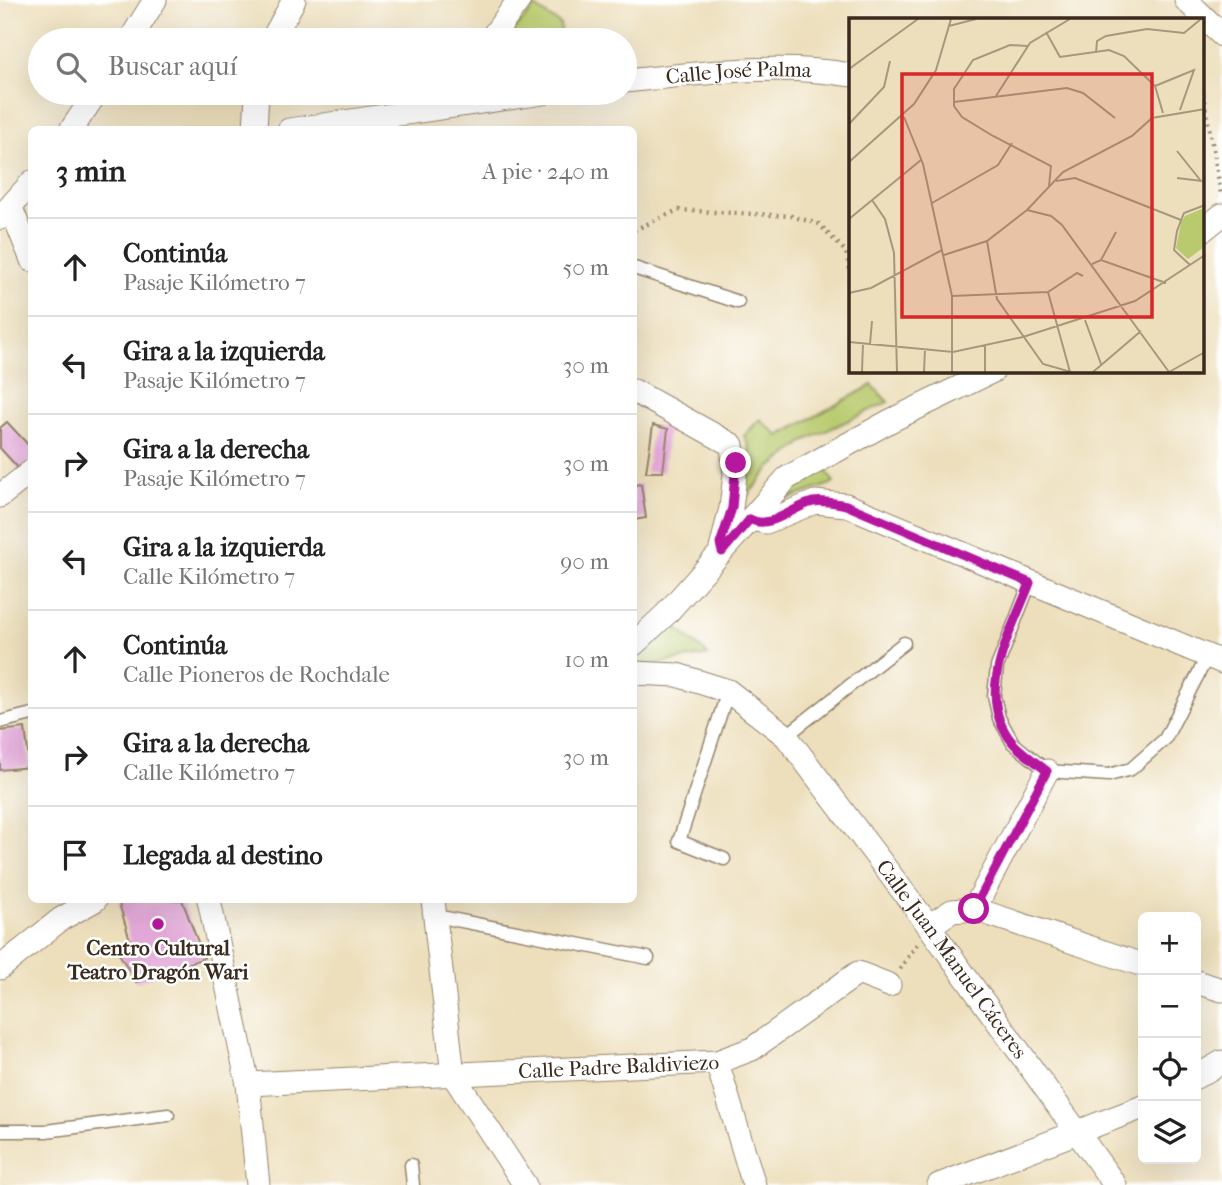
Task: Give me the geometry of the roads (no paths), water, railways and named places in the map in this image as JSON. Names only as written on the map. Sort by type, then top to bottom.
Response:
[{"type":"street","points":[[138,28],[155,0]]},
{"type":"street","points":[[279,28],[294,0]]},
{"type":"street","points":[[498,28],[519,0]]},
{"type":"street","points":[[1186,0],[1222,35]]},
{"type":"street","name":"Calle José Palma","points":[[637,80],[764,68],[810,68],[849,75]]},
{"type":"street","points":[[74,126],[88,105]]},
{"type":"street","points":[[256,126],[257,105]]},
{"type":"street","points":[[312,126],[432,105]]},
{"type":"street","points":[[28,187],[5,213],[28,253]]},
{"type":"street","points":[[1204,229],[1222,215]]},
{"type":"street","points":[[637,641],[666,614],[788,478],[817,460],[989,373]]},
{"type":"street","points":[[637,393],[732,445],[735,475],[732,508],[720,544],[722,552]]},
{"type":"street","points":[[0,496],[28,474]]},
{"type":"street","points":[[750,519],[766,522],[814,502],[846,505],[1214,660]]},
{"type":"street","name":"Calle Juan Manuel Cáceres","points":[[637,673],[677,674],[729,691],[786,736],[929,926],[1076,1135],[1115,1185]]},
{"type":"street","points":[[974,909],[1047,771]]},
{"type":"street","points":[[0,968],[61,919],[90,903]]},
{"type":"street","points":[[210,903],[248,1084],[258,1185]]},
{"type":"street","points":[[434,908],[453,1075],[525,1185]]},
{"type":"street","points":[[929,926],[952,911],[974,909],[1138,963]]},
{"type":"street","name":"Calle Padre Baldiviezo","points":[[248,1084],[717,1062],[752,1049],[858,973],[889,985]]},
{"type":"street","points":[[1201,984],[1222,990]]},
{"type":"street","points":[[717,1062],[754,1185]]},
{"type":"street","points":[[1201,1074],[1222,1062]]},
{"type":"street","points":[[939,1185],[1076,1135],[1138,1109]]},
{"type":"lane","points":[[637,269],[738,302]]},
{"type":"lane","points":[[1030,583],[997,667],[994,696],[999,718],[1013,743],[1047,771],[1109,775],[1131,769],[1165,739],[1214,660]]},
{"type":"lane","points":[[786,736],[904,643]]},
{"type":"lane","points":[[724,859],[679,841],[729,691]]},
{"type":"lane","points":[[0,722],[28,715]]},
{"type":"lane","points":[[434,908],[648,958]]},
{"type":"lane","points":[[0,1131],[46,1131],[168,1115]]},
{"type":"lane","points":[[411,1166],[413,1185]]},
{"type":"place","name":"Centro Cultural Teatro Dragón Wari","points":[[158,924]]}]
